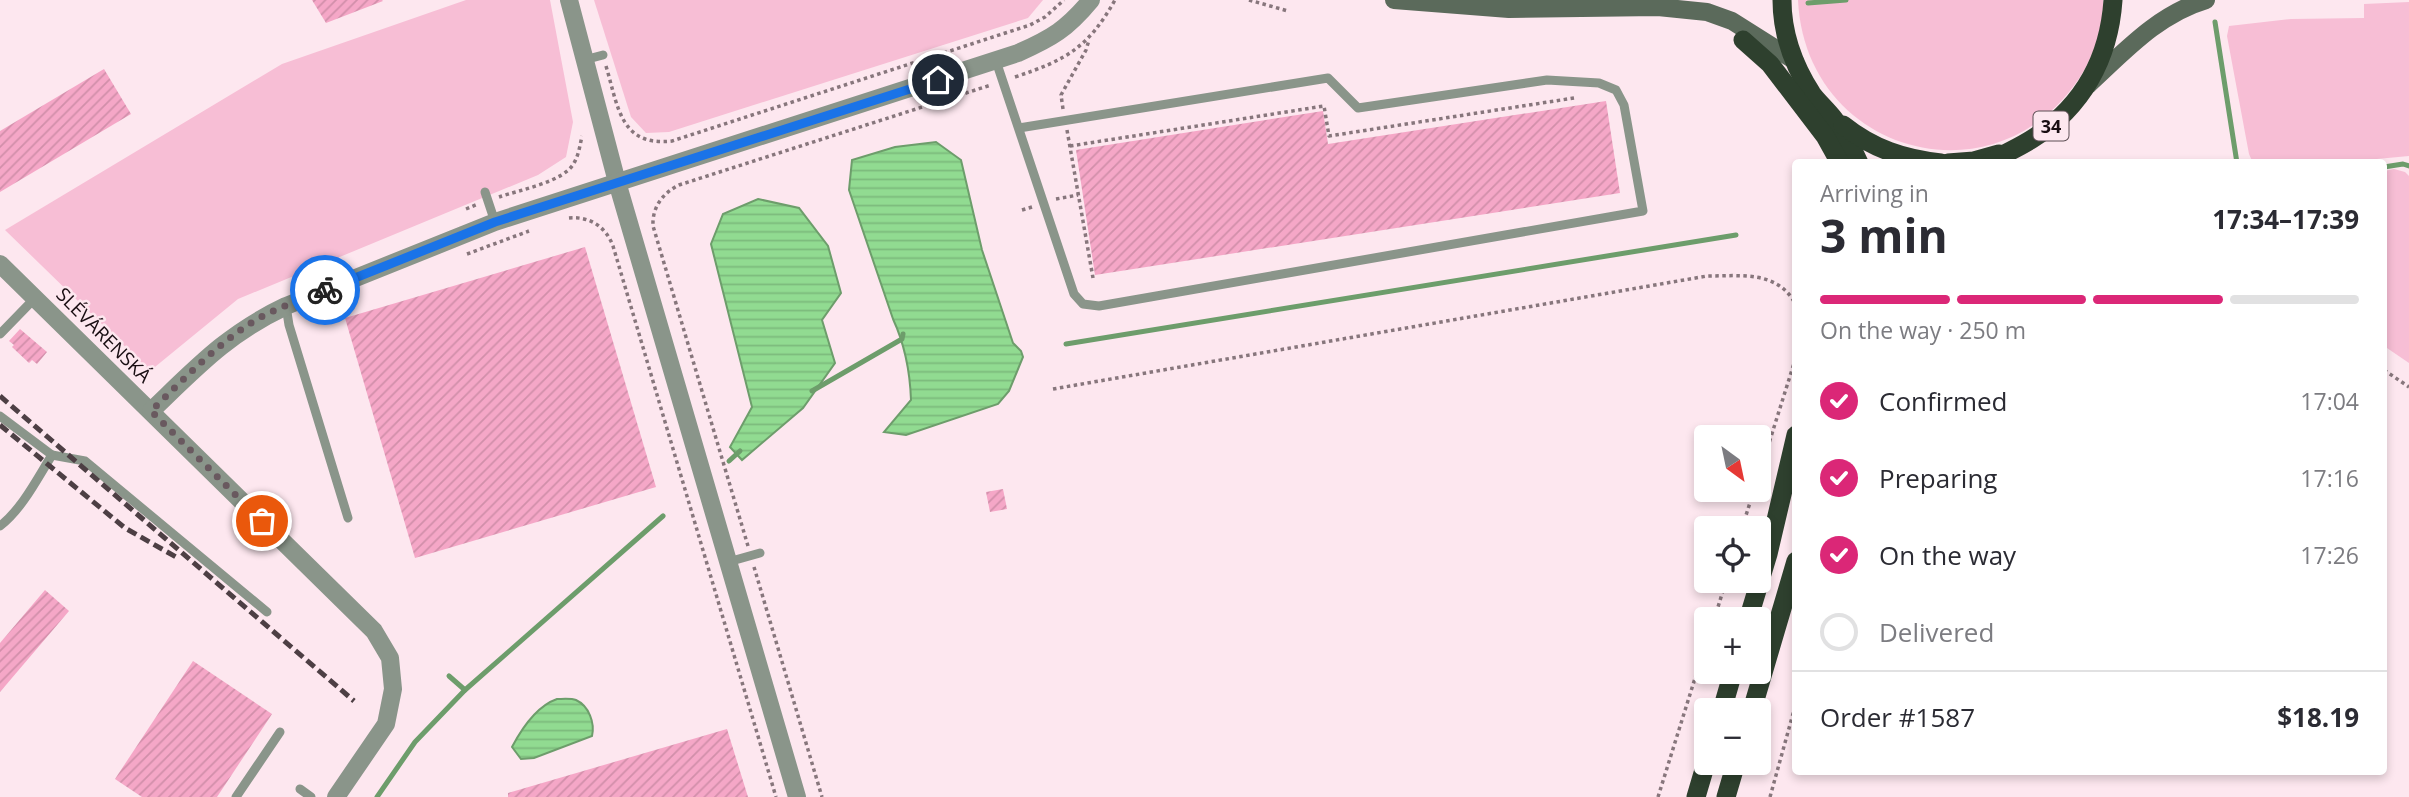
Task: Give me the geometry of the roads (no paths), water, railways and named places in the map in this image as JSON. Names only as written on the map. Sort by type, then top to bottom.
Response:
[{"type":"highway","points":[[1782,0],[1787,40],[1795,61],[1814,96],[1848,139],[1856,159]]},
{"type":"highway","name":"34","points":[[1996,158],[2029,142],[2052,126],[2088,85],[2110,31],[2113,0]]},
{"type":"highway","points":[[1743,40],[1770,64],[1825,136],[1838,159]]},
{"type":"highway","points":[[1834,118],[1858,137],[1885,151],[1911,159]]},
{"type":"highway","points":[[1771,541],[1792,452]]},
{"type":"highway","points":[[1771,546],[1792,490]]},
{"type":"highway","points":[[1756,698],[1792,575]]},
{"type":"highway","points":[[1696,797],[1702,775]]},
{"type":"highway","points":[[1726,797],[1732,775]]},
{"type":"main road","points":[[1394,0],[1509,9],[1658,7],[1707,12],[1732,21],[1795,61]]},
{"type":"main road","points":[[1658,7],[1686,0]]},
{"type":"main road","points":[[2088,85],[2164,18],[2184,7],[2206,0]]},
{"type":"main road","points":[[1589,9],[1702,22],[1743,40]]},
{"type":"street","points":[[569,0],[617,182],[797,797]]},
{"type":"street","points":[[151,411],[230,338],[257,320],[286,306],[495,222],[996,61],[1047,40],[1071,23],[1091,0]]},
{"type":"street","name":"SLÉVÁRENSKÁ","points":[[0,264],[374,631],[390,658],[393,689],[386,724],[336,797]]},
{"type":"lane","points":[[584,60],[603,55]]},
{"type":"lane","points":[[996,61],[1074,293],[1083,304],[1098,306],[1643,211],[1624,105],[1616,90],[1599,83],[1546,80],[1358,108],[1328,78],[1019,128]]},
{"type":"lane","points":[[486,196],[495,222]]},
{"type":"lane","points":[[0,334],[36,297]]},
{"type":"lane","points":[[286,306],[289,325],[348,519]]},
{"type":"lane","points":[[0,416],[52,455],[85,461],[267,612]]},
{"type":"lane","points":[[0,526],[35,483],[52,455]]},
{"type":"lane","points":[[728,562],[755,555]]},
{"type":"lane","points":[[236,797],[280,732]]},
{"type":"lane","points":[[299,789],[311,797]]},
{"type":"waterway","points":[[1808,3],[1846,0]]},
{"type":"waterway","points":[[2215,22],[2236,159]]},
{"type":"waterway","points":[[2387,167],[2403,164],[2409,166]]},
{"type":"waterway","points":[[1066,344],[1736,235]]},
{"type":"waterway","points":[[812,391],[902,339],[903,334]]},
{"type":"waterway","points":[[729,461],[740,451]]},
{"type":"waterway","points":[[377,797],[415,742],[465,690],[663,516]]},
{"type":"waterway","points":[[449,676],[465,690]]},
{"type":"railway","points":[[0,396],[354,701]]},
{"type":"railway","points":[[0,425],[125,528],[176,557]]}]
